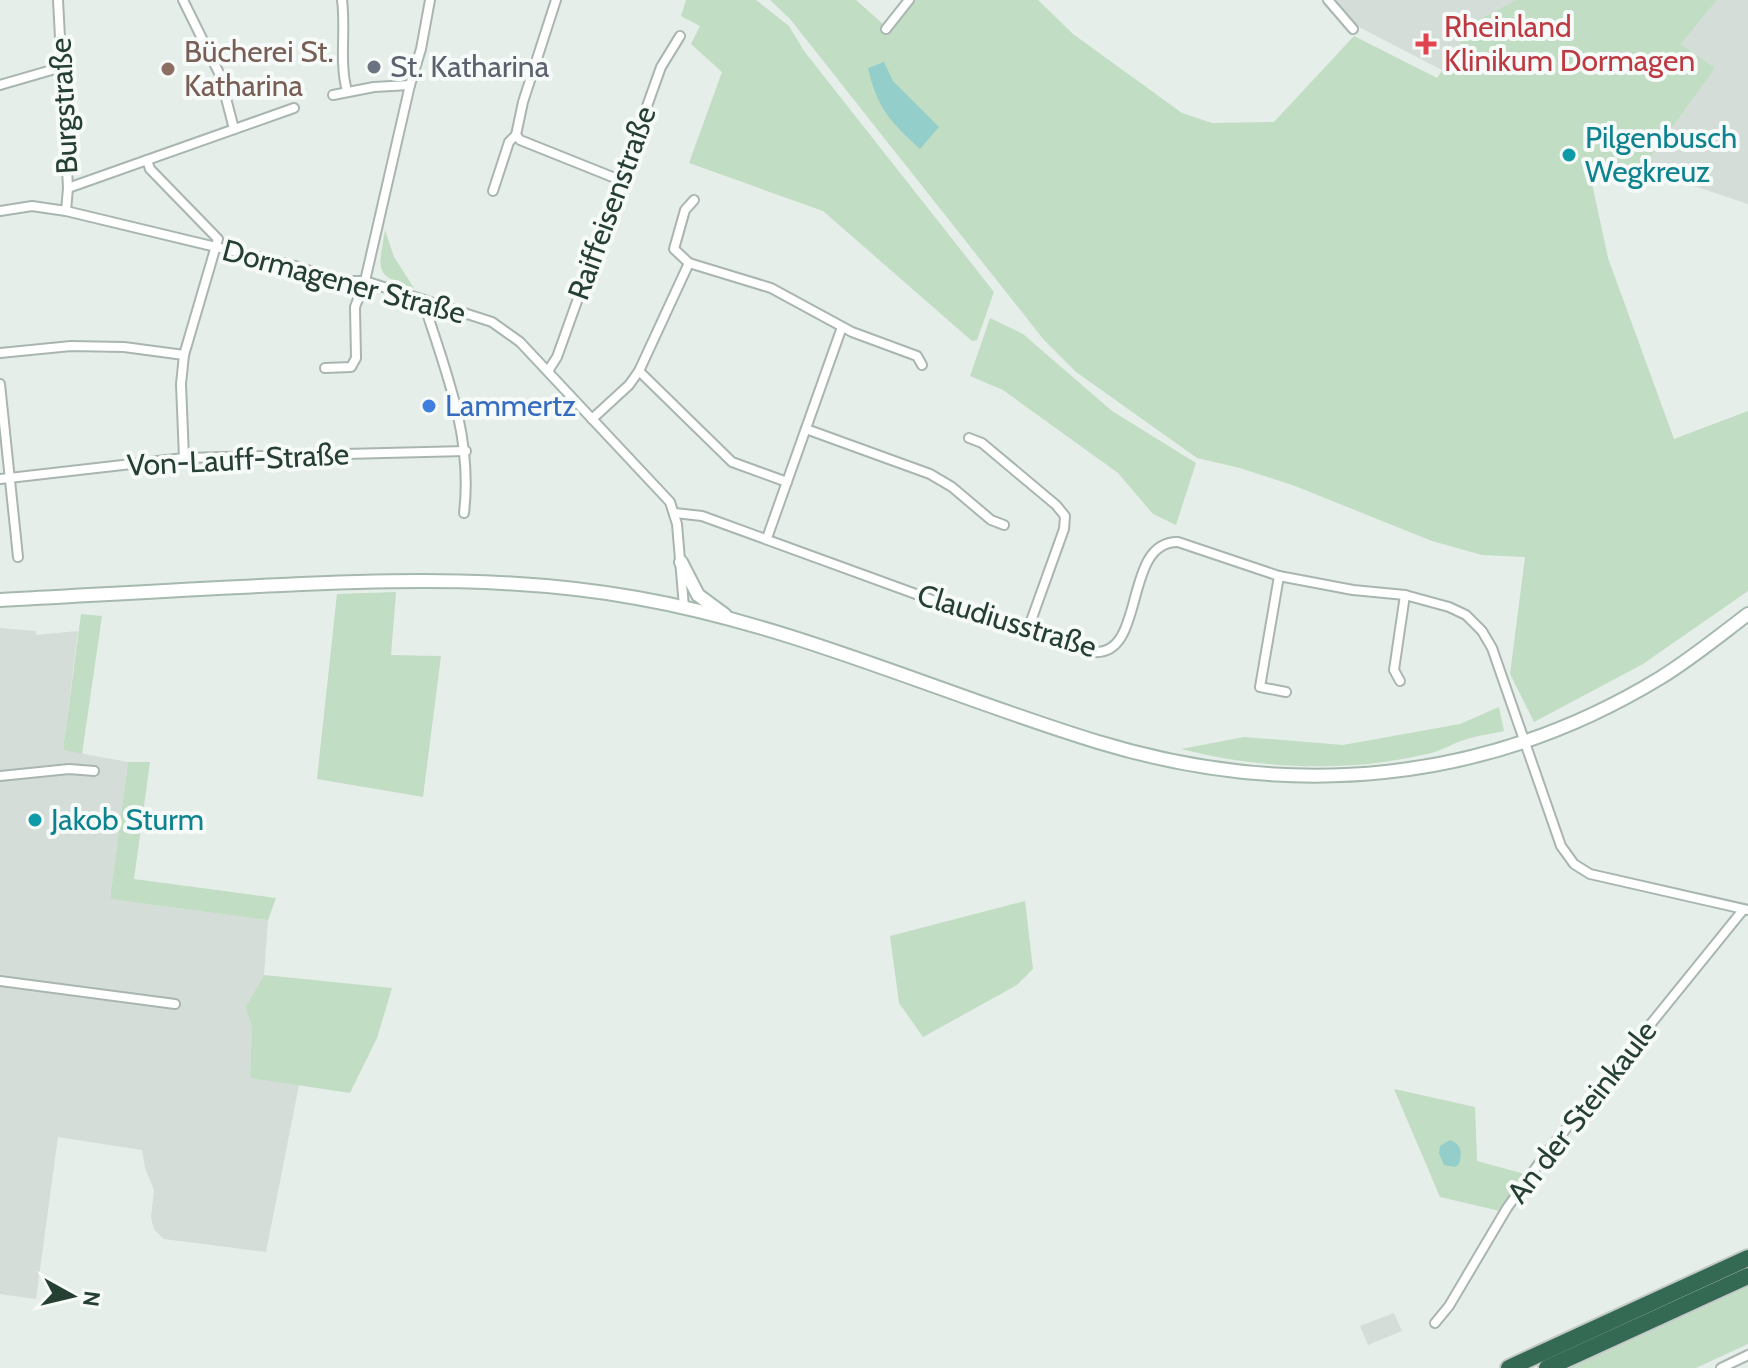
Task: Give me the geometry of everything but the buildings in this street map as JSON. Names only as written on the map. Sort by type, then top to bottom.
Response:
[{"type":"highway","points":[[1509,1368],[1748,1258]]},
{"type":"highway","points":[[1547,1368],[1748,1276]]},
{"type":"main road","points":[[681,562],[698,595],[731,620]]},
{"type":"main road","points":[[0,600],[300,584],[455,580],[587,590],[684,607],[731,620],[864,660],[1099,742],[1205,768],[1278,776],[1352,776],[1426,767],[1524,742],[1593,714],[1646,686],[1687,661],[1748,614]]},
{"type":"street","name":"Burgstraße","points":[[58,0],[68,188],[66,211]]},
{"type":"street","points":[[183,0],[220,75],[234,129]]},
{"type":"street","points":[[342,0],[345,42],[342,73],[347,91]]},
{"type":"street","points":[[325,368],[351,367],[355,362],[355,307],[365,281],[430,0]]},
{"type":"street","points":[[493,191],[509,142],[516,135],[523,102],[556,0]]},
{"type":"street","points":[[886,29],[909,0]]},
{"type":"street","points":[[1328,0],[1353,29]]},
{"type":"street","name":"Raiffeisenstraße","points":[[548,371],[557,357],[661,67],[680,36]]},
{"type":"street","points":[[0,85],[62,67]]},
{"type":"street","points":[[333,95],[410,85]]},
{"type":"street","points":[[68,188],[294,108]]},
{"type":"street","points":[[516,135],[520,140],[620,180]]},
{"type":"street","points":[[147,160],[150,169],[218,239],[184,355],[181,384],[184,458]]},
{"type":"street","points":[[694,200],[685,210],[674,249],[689,263],[771,288],[842,327],[917,356],[922,365]]},
{"type":"street","name":"Dormagener Straße","points":[[0,211],[32,206],[66,211],[295,266],[340,281],[365,281],[492,322],[520,342],[548,371],[663,494],[675,513]]},
{"type":"street","points":[[592,419],[629,385],[639,371],[689,263]]},
{"type":"street","points":[[423,301],[456,407],[466,451],[468,480],[464,513]]},
{"type":"street","points":[[767,538],[842,327]]},
{"type":"street","points":[[0,353],[71,346],[124,347],[184,355]]},
{"type":"street","points":[[639,371],[732,462],[787,482]]},
{"type":"street","points":[[0,384],[18,557]]},
{"type":"street","points":[[806,429],[930,474],[952,487],[991,520],[1004,525]]},
{"type":"street","points":[[969,438],[982,443],[1065,516],[1064,529],[1027,632]]},
{"type":"street","name":"Von-Lauff-Straße","points":[[0,479],[184,458],[466,451]]},
{"type":"street","points":[[675,513],[684,607]]},
{"type":"street","name":"Claudiusstraße","points":[[675,513],[692,513],[1027,632],[1093,652],[1110,651],[1117,645],[1151,552],[1168,542],[1178,542],[1279,576],[1353,590],[1405,595],[1449,607],[1466,615],[1482,631],[1501,670],[1561,846],[1574,864],[1583,871],[1601,877],[1745,910]]},
{"type":"street","points":[[1260,687],[1279,576]]},
{"type":"street","points":[[1400,681],[1394,670],[1405,595]]},
{"type":"street","points":[[1249,686],[1286,692]]},
{"type":"street","points":[[0,776],[69,769],[94,771]]},
{"type":"street","name":"An der Steinkaule","points":[[1435,1323],[1468,1278],[1507,1208],[1548,1151],[1745,910]]},
{"type":"street","points":[[0,981],[175,1004]]},
{"type":"street","points":[[1721,1368],[1748,1355]]},
{"type":"shaded area","name":"Rheinland Klinikum Dormagen","points":[[1332,0],[1516,0],[1474,22],[1442,70],[1357,26]]},
{"type":"shaded area","points":[[1717,0],[1748,0],[1748,204],[1642,169],[1715,68],[1681,44]]},
{"type":"shaded area","points":[[0,628],[36,631],[36,635],[78,631],[63,750],[128,762],[110,899],[268,920],[264,975],[245,1008],[252,1026],[250,1077],[299,1085],[266,1252],[164,1239],[154,1229],[151,1218],[154,1190],[142,1150],[58,1137],[36,1299],[0,1294]]},
{"type":"shaded area","points":[[1394,1313],[1402,1331],[1368,1345],[1360,1326]]},
{"type":"green space","points":[[686,0],[756,0],[789,26],[804,51],[994,292],[977,340],[972,341],[823,211],[689,163],[722,72],[691,44],[700,26],[681,16]]},
{"type":"green space","points":[[770,0],[856,0],[892,32],[892,25],[912,0],[1038,0],[1073,34],[1182,113],[1212,123],[1274,122],[1354,36],[1437,78],[1474,22],[1516,0],[1717,0],[1681,44],[1715,68],[1642,169],[1588,165],[1608,258],[1674,439],[1748,411],[1748,591],[1643,664],[1534,722],[1510,674],[1525,557],[1482,555],[1432,541],[1295,486],[1197,458],[1076,372],[1044,340],[790,19]]},
{"type":"green space","points":[[385,230],[394,257],[414,288],[391,279],[382,269],[380,263]]},
{"type":"green space","points":[[990,318],[1023,334],[1112,411],[1196,463],[1176,525],[1153,514],[1118,473],[1003,390],[970,376]]},
{"type":"green space","points":[[396,592],[391,655],[441,656],[423,797],[317,779],[337,594]]},
{"type":"green space","points":[[81,614],[102,616],[82,754],[63,750]]},
{"type":"green space","points":[[1499,707],[1504,731],[1397,760],[1304,766],[1242,761],[1181,749],[1244,737],[1343,745],[1460,724]]},
{"type":"green space","points":[[128,762],[150,762],[134,879],[276,898],[268,920],[110,899]]},
{"type":"green space","points":[[1025,901],[1033,969],[1017,985],[923,1037],[899,1003],[890,936]]},
{"type":"green space","points":[[264,975],[392,988],[377,1038],[350,1093],[250,1078],[252,1026],[245,1008]]},
{"type":"green space","points":[[1394,1089],[1475,1107],[1477,1161],[1525,1174],[1500,1211],[1440,1197]]},
{"type":"green space","points":[[1748,1287],[1748,1344],[1696,1368],[1571,1368]]},
{"type":"water","points":[[884,62],[893,81],[939,127],[920,149],[880,104],[868,68]]},
{"type":"water","points":[[1450,1140],[1460,1149],[1459,1164],[1455,1167],[1444,1165],[1439,1153],[1440,1146]]},
{"type":"place","name":"Rheinland Klinikum Dormagen","points":[[1426,44]]},
{"type":"place","name":"St. Katharina","points":[[374,67]]},
{"type":"place","name":"Bücherei St. Katharina","points":[[168,69]]},
{"type":"place","name":"Pilgenbusch Wegkreuz","points":[[1569,155]]},
{"type":"place","name":"Lammertz","points":[[429,406]]},
{"type":"place","name":"Jakob Sturm","points":[[35,820]]}]
